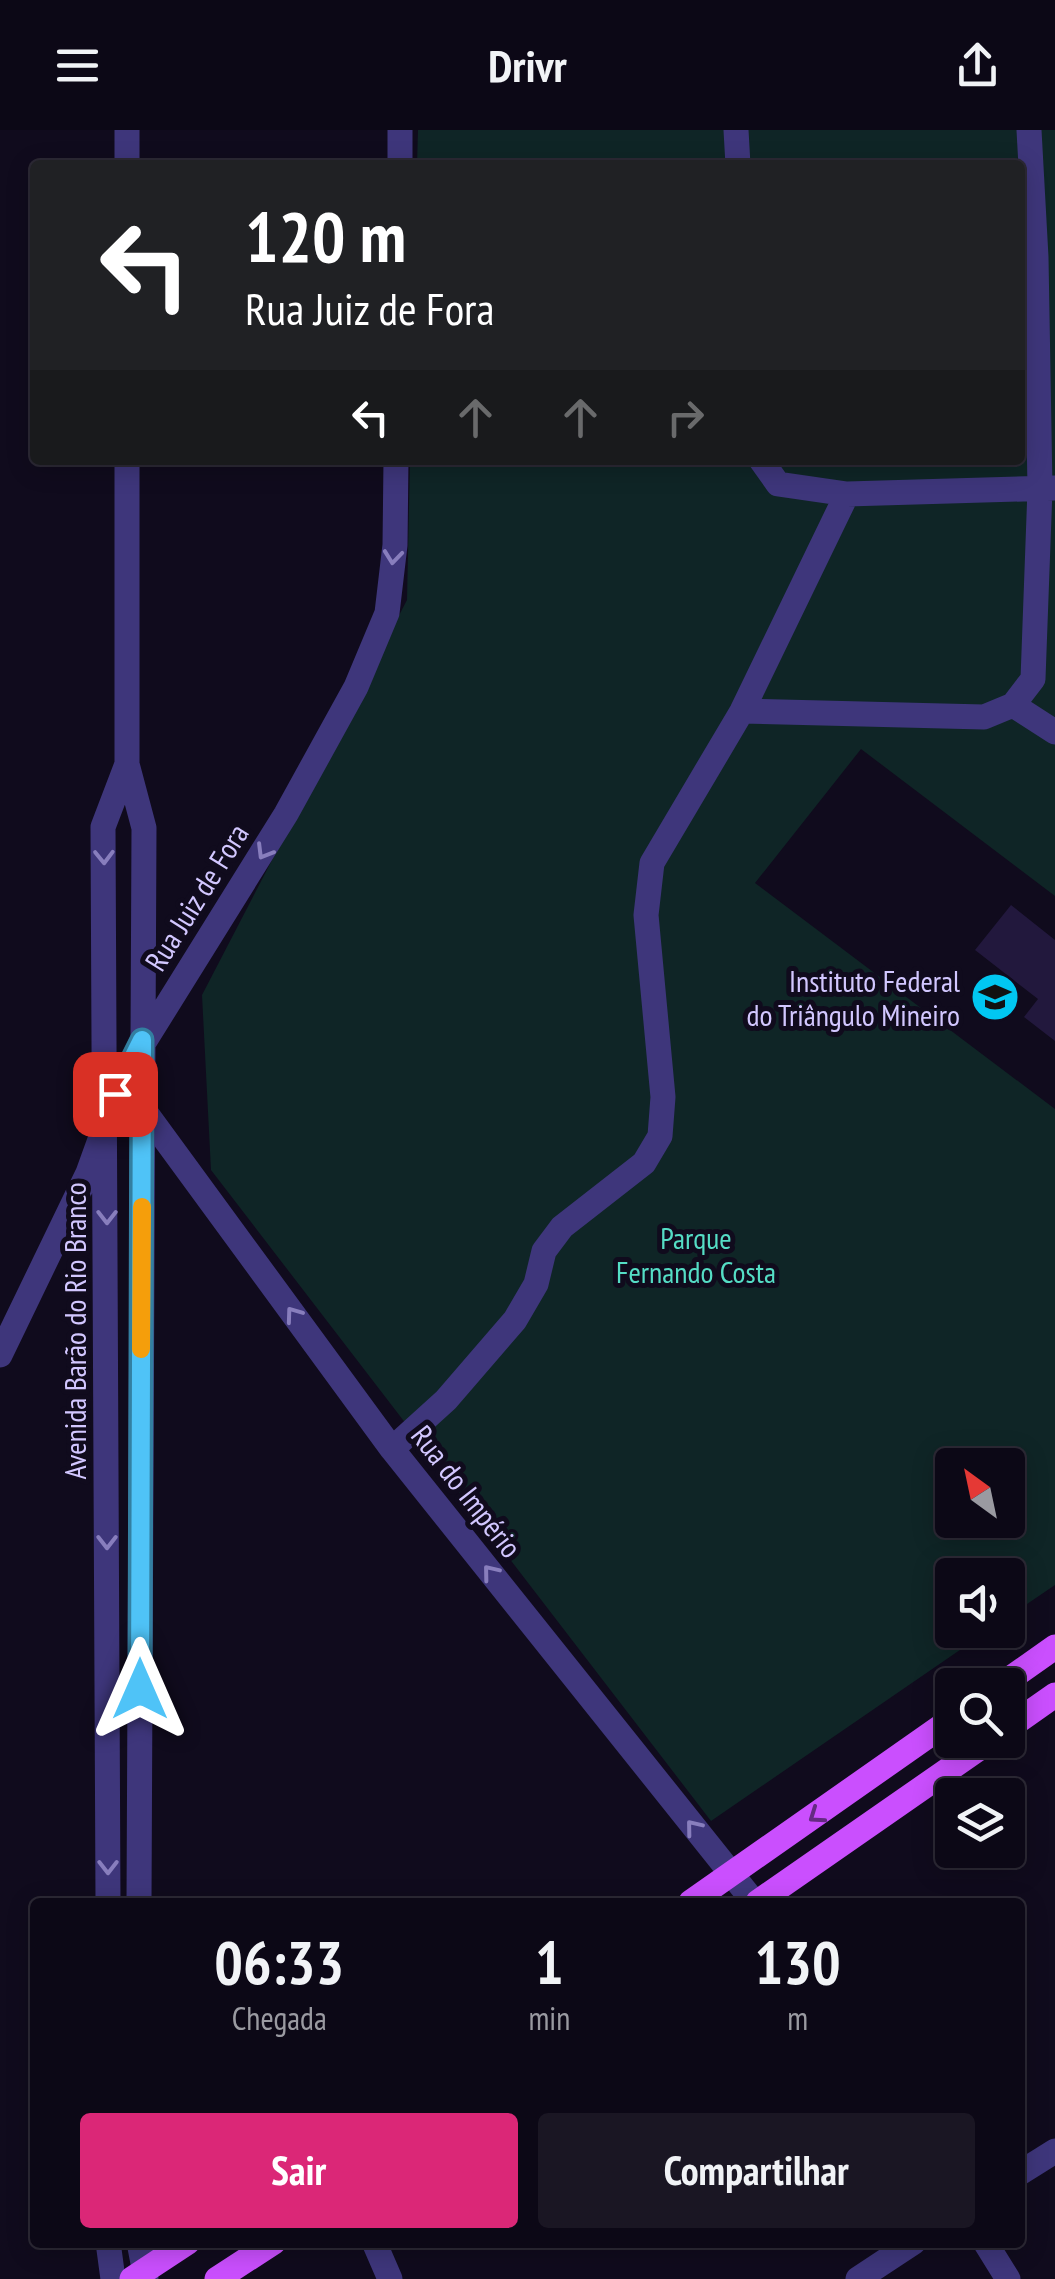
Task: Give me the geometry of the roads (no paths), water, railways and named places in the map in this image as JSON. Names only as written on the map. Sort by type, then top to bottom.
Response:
[{"type":"main road","points":[[1025,1668],[1055,1647]]},
{"type":"main road","points":[[1025,1715],[1055,1695]]},
{"type":"main road","points":[[697,1898],[935,1731]]},
{"type":"main road","points":[[762,1898],[964,1758]]},
{"type":"main road","points":[[858,1785],[880,1818]]},
{"type":"main road","points":[[140,2277],[180,2248]]},
{"type":"main road","points":[[216,2279],[265,2248]]},
{"type":"street","points":[[127,130],[127,160]]},
{"type":"street","points":[[400,130],[400,160]]},
{"type":"street","points":[[736,130],[738,160]]},
{"type":"street","points":[[742,711],[984,717],[1013,705],[1032,678],[1048,488],[1046,259],[1026,186],[1028,130]]},
{"type":"street","name":"Avenida Barão do Rio Branco","points":[[128,465],[128,764],[144,828],[139,1898]]},
{"type":"street","name":"Rua Juiz de Fora","points":[[0,1355],[88,1174],[107,1113],[142,1040],[202,953],[286,814],[362,672],[387,613],[395,545],[396,465]]},
{"type":"street","points":[[765,465],[778,484],[847,494],[1048,488]]},
{"type":"street","points":[[392,1449],[446,1400],[515,1320],[536,1284],[544,1250],[562,1226],[644,1163],[660,1136],[663,1097],[646,915],[652,863],[742,711],[847,494]]},
{"type":"street","points":[[1013,705],[1055,732]]},
{"type":"street","name":"Avenida Barão do Rio Branco","points":[[108,1898],[104,827],[128,764]]},
{"type":"street","name":"Rua do Império","points":[[142,1109],[392,1449],[752,1898]]},
{"type":"street","points":[[1025,2170],[1055,2151]]},
{"type":"street","points":[[109,2248],[113,2279]]},
{"type":"street","points":[[140,2248],[140,2277]]},
{"type":"street","points":[[377,2248],[390,2279]]},
{"type":"street","points":[[858,2279],[905,2248]]},
{"type":"street","points":[[989,2248],[1008,2279]]},
{"type":"place","name":"Instituto Federal do Triângulo Mineiro","points":[[995,997]]},
{"type":"park label","name":"Parque Fernando Costa","points":[[696,1254]]}]
